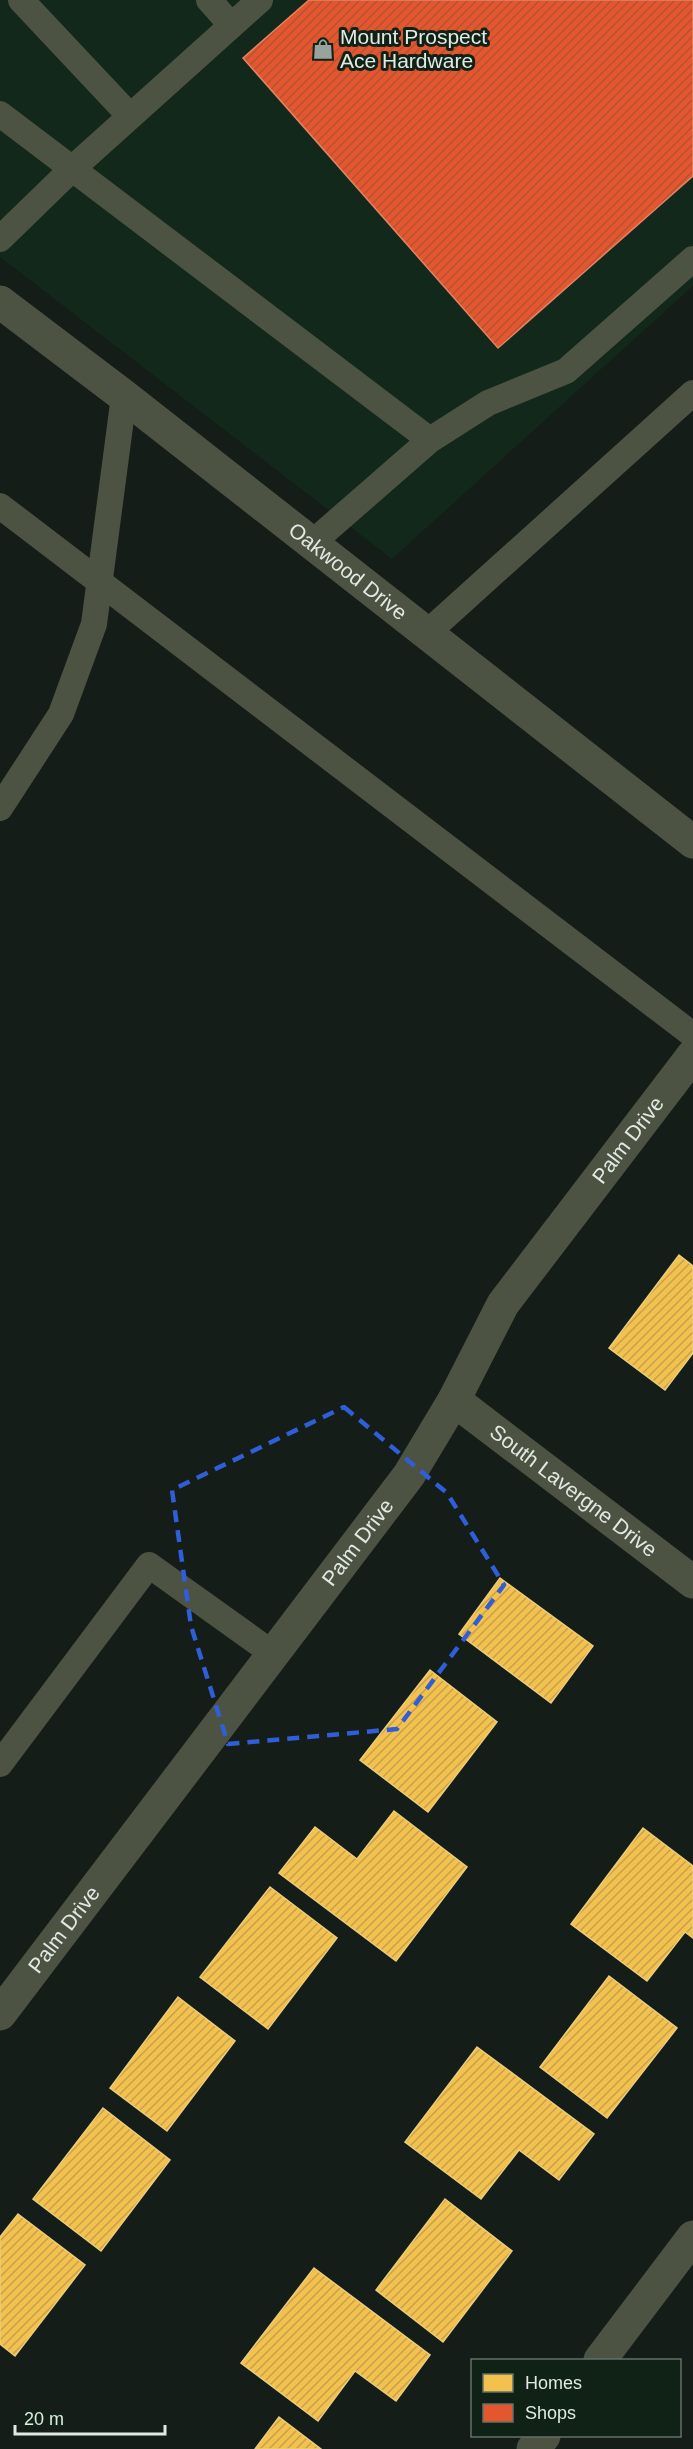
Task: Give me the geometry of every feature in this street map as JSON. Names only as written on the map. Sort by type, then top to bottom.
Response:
[{"type":"street","name":"Oakwood Drive","points":[[0,302],[124,396],[693,843]]},
{"type":"street","name":"Palm Drive","points":[[0,2014],[409,1475],[454,1400],[503,1304],[693,1055]]},
{"type":"street","name":"South Lavergne Drive","points":[[454,1400],[693,1582]]},
{"type":"street","points":[[602,2359],[693,2237]]},
{"type":"street","points":[[533,2449],[543,2437]]},
{"type":"lane","points":[[21,0],[130,116]]},
{"type":"lane","points":[[209,0],[231,25]]},
{"type":"lane","points":[[0,239],[73,168],[260,0]]},
{"type":"lane","points":[[0,114],[430,440]]},
{"type":"lane","points":[[312,543],[430,440],[488,403],[566,371],[693,259]]},
{"type":"lane","points":[[427,633],[693,393]]},
{"type":"lane","points":[[0,808],[61,714],[94,624],[124,396]]},
{"type":"lane","points":[[0,506],[693,1035]]},
{"type":"lane","points":[[0,1764],[149,1565],[272,1653]]},
{"type":"highlighted area","points":[[344,1407],[447,1493],[504,1585],[397,1729],[228,1744],[191,1626],[172,1490]]},
{"type":"shaded area","points":[[0,0],[693,0],[693,286],[392,559],[0,257]]},
{"type":"building: Homes","points":[[679,1255],[693,1266],[693,1353],[665,1390],[609,1348]]},
{"type":"building: Homes","points":[[500,1578],[593,1646],[551,1703],[459,1634]]},
{"type":"building: Homes","points":[[430,1670],[497,1722],[428,1812],[360,1760]]},
{"type":"building: Homes","points":[[394,1811],[467,1867],[396,1961],[279,1873],[315,1827],[357,1859]]},
{"type":"building: Homes","points":[[643,1828],[693,1866],[693,1938],[685,1932],[647,1981],[571,1924]]},
{"type":"building: Homes","points":[[270,1887],[337,1938],[268,2029],[200,1977]]},
{"type":"building: Homes","points":[[609,1976],[677,2028],[607,2118],[540,2067]]},
{"type":"building: Homes","points":[[178,1997],[235,2041],[167,2131],[110,2088]]},
{"type":"building: Homes","points":[[477,2047],[594,2134],[559,2180],[519,2150],[481,2199],[405,2142]]},
{"type":"building: Homes","points":[[103,2108],[170,2160],[101,2251],[33,2199]]},
{"type":"building: Homes","points":[[445,2199],[512,2251],[443,2342],[376,2290]]},
{"type":"building: Homes","points":[[18,2214],[85,2265],[15,2356],[0,2344],[0,2237]]},
{"type":"building: Homes","points":[[314,2268],[430,2355],[396,2401],[355,2371],[318,2421],[241,2363]]},
{"type":"building: Homes","points":[[279,2417],[321,2449],[255,2449]]},
{"type":"building: Shops","points":[[309,0],[693,0],[693,176],[498,348],[243,58]]},
{"type":"place","name":"Mount Prospect Ace Hardware","points":[[323,49]]}]
